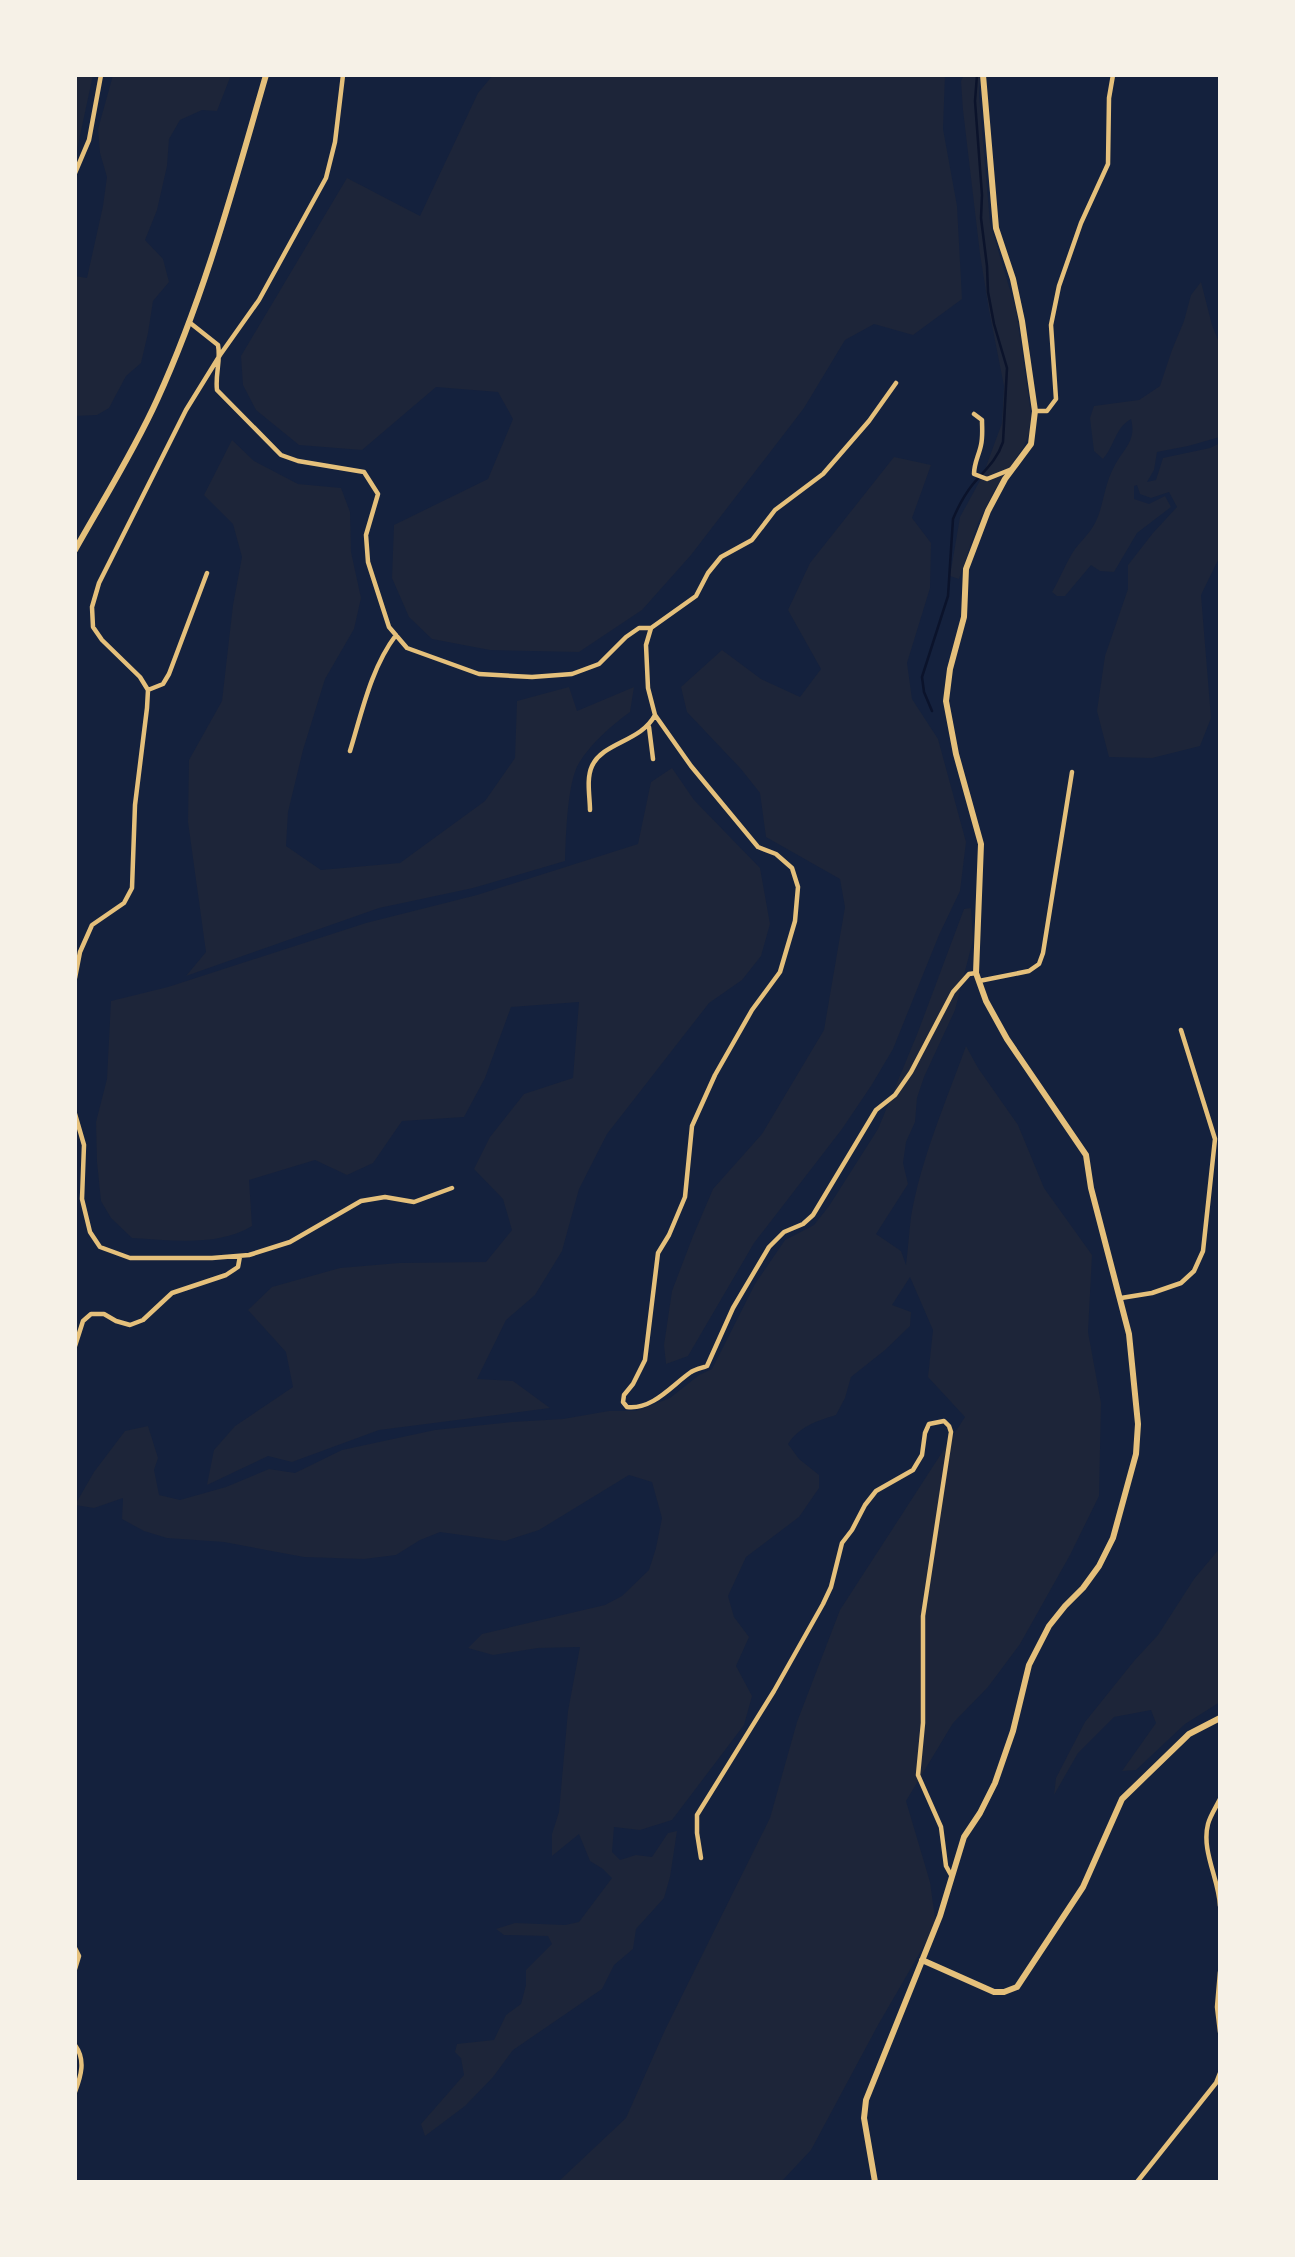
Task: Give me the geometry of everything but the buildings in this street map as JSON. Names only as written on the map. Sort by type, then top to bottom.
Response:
[{"type":"street","points":[[75,173],[89,140],[101,75]]},
{"type":"street","points":[[75,550],[156,402],[205,283],[266,75]]},
{"type":"street","points":[[75,978],[80,952],[92,925],[124,903],[132,888],[135,805],[148,690],[140,677],[102,640],[93,627],[92,607],[99,583],[186,410],[259,300],[326,178],[335,142],[343,75]]},
{"type":"street","points":[[875,2182],[864,2118],[866,2100],[940,1916],[964,1837],[995,1783],[1013,1731],[1029,1665],[1049,1626],[1099,1566],[1113,1538],[1136,1454],[1138,1424],[1129,1334],[1091,1188],[1086,1154],[1007,1039],[986,1001],[976,973],[982,844],[956,754],[946,701],[950,669],[964,617],[966,569],[988,510],[1031,444],[1035,411],[1022,321],[1013,279],[996,228],[983,75]]},
{"type":"street","points":[[1035,411],[1047,411],[1056,399],[1051,326],[1059,286],[1081,223],[1108,164],[1109,98],[1113,75]]},
{"type":"street","points":[[189,322],[218,345],[220,355],[215,378],[217,390],[281,455],[298,461],[364,472],[373,484],[378,494],[366,535],[368,562],[389,628],[407,648],[479,674],[532,677],[572,674],[599,664],[639,628],[651,628],[696,596],[708,573],[721,557],[752,540],[775,510],[823,474],[869,421],[897,383]]},
{"type":"street","points":[[974,414],[982,420],[982,433],[979,452],[974,462],[974,474],[986,479],[1013,468]]},
{"type":"street","points":[[148,690],[163,684],[169,674],[207,573]]},
{"type":"street","points":[[651,628],[646,645],[648,688],[655,715],[691,766],[758,846],[776,854],[792,868],[798,887],[795,921],[780,972],[752,1010],[715,1075],[692,1126],[685,1197],[658,1253],[645,1360],[624,1395],[627,1407],[632,1408],[660,1398],[692,1371],[707,1366],[733,1308],[769,1247],[784,1232],[803,1224],[813,1215],[877,1110],[895,1095],[911,1072],[953,992],[969,974],[976,973]]},
{"type":"street","points":[[350,751],[377,667],[396,635]]},
{"type":"street","points":[[590,810],[589,779],[592,765],[602,754],[649,727],[655,715]]},
{"type":"street","points":[[649,727],[653,759]]},
{"type":"street","points":[[979,981],[1028,971],[1039,964],[1072,772]]},
{"type":"street","points":[[1121,1298],[1152,1293],[1181,1283],[1194,1271],[1203,1251],[1215,1139],[1181,1030]]},
{"type":"street","points":[[75,1114],[84,1144],[82,1199],[89,1232],[100,1247],[130,1258],[249,1255],[290,1242],[361,1201],[385,1197],[414,1202],[452,1188]]},
{"type":"street","points":[[75,1346],[83,1321],[91,1314],[104,1314],[130,1325],[143,1320],[172,1293],[226,1276],[238,1267],[240,1256]]},
{"type":"street","points":[[701,1858],[697,1815],[774,1691],[823,1604],[831,1587],[842,1543],[877,1490],[913,1470],[922,1455],[929,1424],[944,1421],[951,1433],[923,1616],[923,1723],[918,1775],[941,1828],[946,1866],[951,1875]]},
{"type":"street","points":[[922,1960],[994,1992],[1004,1992],[1017,1987],[1083,1888],[1122,1799],[1189,1734],[1220,1718]]},
{"type":"street","points":[[1220,1800],[1208,1824],[1207,1850],[1213,1865],[1220,1906]]},
{"type":"street","points":[[75,1948],[79,1956],[75,1969]]},
{"type":"street","points":[[1220,1972],[1217,2007],[1220,2032]]},
{"type":"street","points":[[75,2045],[83,2068],[75,2092]]},
{"type":"street","points":[[1136,2182],[1216,2083],[1220,2073]]},
{"type":"shaded area","points":[[75,75],[93,75],[75,159]]},
{"type":"shaded area","points":[[113,75],[231,75],[217,111],[202,110],[180,120],[169,139],[167,166],[157,210],[145,240],[163,259],[169,282],[153,301],[141,363],[126,376],[109,408],[97,415],[75,416],[75,276],[87,278],[103,206],[107,177],[100,153],[98,129]]},
{"type":"shaded area","points":[[493,75],[945,75],[943,129],[957,206],[962,299],[913,335],[874,324],[845,340],[804,408],[691,555],[642,610],[579,652],[490,650],[432,639],[409,617],[392,578],[394,525],[488,479],[513,419],[498,392],[436,387],[362,450],[299,445],[256,410],[243,385],[241,356],[347,178],[420,216],[478,93]]},
{"type":"shaded area","points":[[964,75],[980,75],[979,95],[990,223],[1016,310],[1031,414],[1029,434],[1023,448],[995,489],[978,523],[959,579],[950,576],[960,517],[983,475],[1002,423],[1004,386],[980,254],[963,110],[961,81]]},
{"type":"shaded area","points":[[1201,282],[1220,345],[1220,437],[1157,452],[1154,470],[1147,482],[1156,480],[1163,458],[1210,448],[1220,443],[1220,556],[1201,595],[1211,718],[1200,746],[1152,758],[1109,757],[1097,711],[1105,656],[1128,589],[1128,565],[1177,507],[1169,492],[1151,498],[1140,494],[1137,485],[1134,486],[1134,499],[1149,504],[1165,496],[1171,507],[1137,533],[1114,572],[1100,571],[1091,565],[1065,596],[1057,596],[1052,592],[1075,549],[1095,523],[1111,473],[1131,439],[1131,419],[1118,432],[1103,459],[1094,451],[1090,418],[1094,406],[1139,400],[1160,386],[1191,295]]},
{"type":"shaded area","points":[[232,440],[254,461],[298,484],[341,488],[350,512],[351,552],[361,598],[354,629],[325,679],[303,750],[288,812],[286,846],[321,870],[400,863],[485,801],[515,758],[517,701],[569,687],[577,711],[634,687],[630,712],[596,741],[575,772],[568,810],[565,861],[473,888],[379,908],[186,976],[206,952],[188,822],[189,760],[222,701],[233,605],[242,557],[233,524],[204,495]]},
{"type":"shaded area","points":[[894,457],[931,465],[912,518],[931,543],[930,588],[907,663],[912,699],[938,739],[966,842],[960,891],[939,935],[893,1049],[871,1086],[842,1129],[754,1243],[688,1356],[666,1364],[664,1345],[672,1291],[713,1189],[762,1134],[824,1030],[845,907],[840,879],[766,837],[760,793],[687,712],[681,687],[722,650],[761,679],[800,697],[821,669],[788,610],[810,563]]},
{"type":"shaded area","points":[[672,768],[694,800],[760,868],[770,924],[761,956],[742,980],[709,1003],[607,1134],[579,1189],[562,1251],[535,1295],[506,1320],[477,1379],[513,1381],[550,1408],[379,1430],[292,1462],[268,1456],[207,1485],[214,1450],[235,1426],[293,1387],[286,1352],[248,1310],[272,1287],[340,1268],[399,1263],[486,1262],[512,1230],[503,1199],[474,1169],[490,1137],[524,1094],[573,1078],[579,1002],[511,1007],[485,1078],[464,1117],[402,1121],[373,1163],[347,1175],[315,1160],[249,1180],[252,1226],[224,1237],[178,1241],[132,1238],[111,1218],[101,1201],[96,1122],[107,1079],[111,1001],[168,987],[366,923],[477,895],[638,844],[651,782]]},
{"type":"shaded area","points":[[971,908],[973,940],[955,1010],[924,1077],[917,1098],[915,1122],[906,1142],[903,1163],[908,1184],[876,1234],[901,1251],[906,1265],[911,1217],[921,1173],[966,1046],[1018,1125],[1044,1188],[1092,1255],[1088,1332],[1101,1403],[1099,1496],[1070,1555],[1020,1644],[988,1687],[953,1723],[906,1801],[930,1882],[936,1925],[878,2025],[811,2150],[781,2182],[558,2182],[626,2118],[665,2030],[770,1818],[797,1722],[840,1610],[965,1417],[928,1377],[933,1330],[910,1277],[892,1305],[911,1312],[910,1326],[851,1377],[845,1398],[836,1415],[809,1425],[797,1433],[788,1444],[799,1459],[819,1475],[819,1488],[799,1517],[746,1557],[728,1596],[734,1617],[749,1637],[736,1666],[752,1696],[744,1725],[672,1820],[640,1830],[614,1827],[612,1852],[620,1860],[636,1855],[652,1857],[668,1833],[677,1831],[664,1898],[636,1929],[633,1949],[614,1965],[602,1989],[513,2050],[493,2077],[465,2106],[425,2136],[421,2124],[464,2075],[461,2058],[455,2052],[457,2044],[494,2040],[506,2015],[521,2004],[526,1985],[526,1970],[552,1944],[548,1936],[504,1935],[496,1929],[515,1923],[565,1925],[579,1922],[612,1878],[590,1861],[579,1834],[552,1856],[552,1834],[559,1812],[568,1711],[580,1647],[538,1648],[493,1655],[468,1648],[482,1634],[605,1605],[622,1596],[649,1570],[656,1548],[662,1518],[652,1482],[629,1475],[539,1530],[505,1541],[440,1532],[420,1540],[396,1555],[364,1559],[304,1557],[224,1542],[167,1538],[144,1531],[122,1519],[123,1498],[94,1508],[75,1505],[94,1472],[125,1431],[148,1426],[158,1458],[154,1470],[159,1495],[180,1500],[226,1487],[269,1469],[295,1473],[342,1450],[435,1430],[563,1419],[609,1411],[636,1411],[670,1398],[699,1375],[712,1369],[755,1284],[785,1240],[814,1225],[878,1129],[964,909]]},
{"type":"shaded area","points":[[1220,1548],[1220,1702],[1185,1724],[1136,1770],[1122,1771],[1156,1723],[1151,1710],[1114,1717],[1078,1753],[1054,1795],[1056,1778],[1085,1722],[1158,1635],[1194,1579]]},
{"type":"waterway","points":[[932,711],[924,692],[922,677],[948,596],[953,519],[967,492],[994,460],[1003,442],[1007,368],[988,292],[975,101],[977,75]]}]
